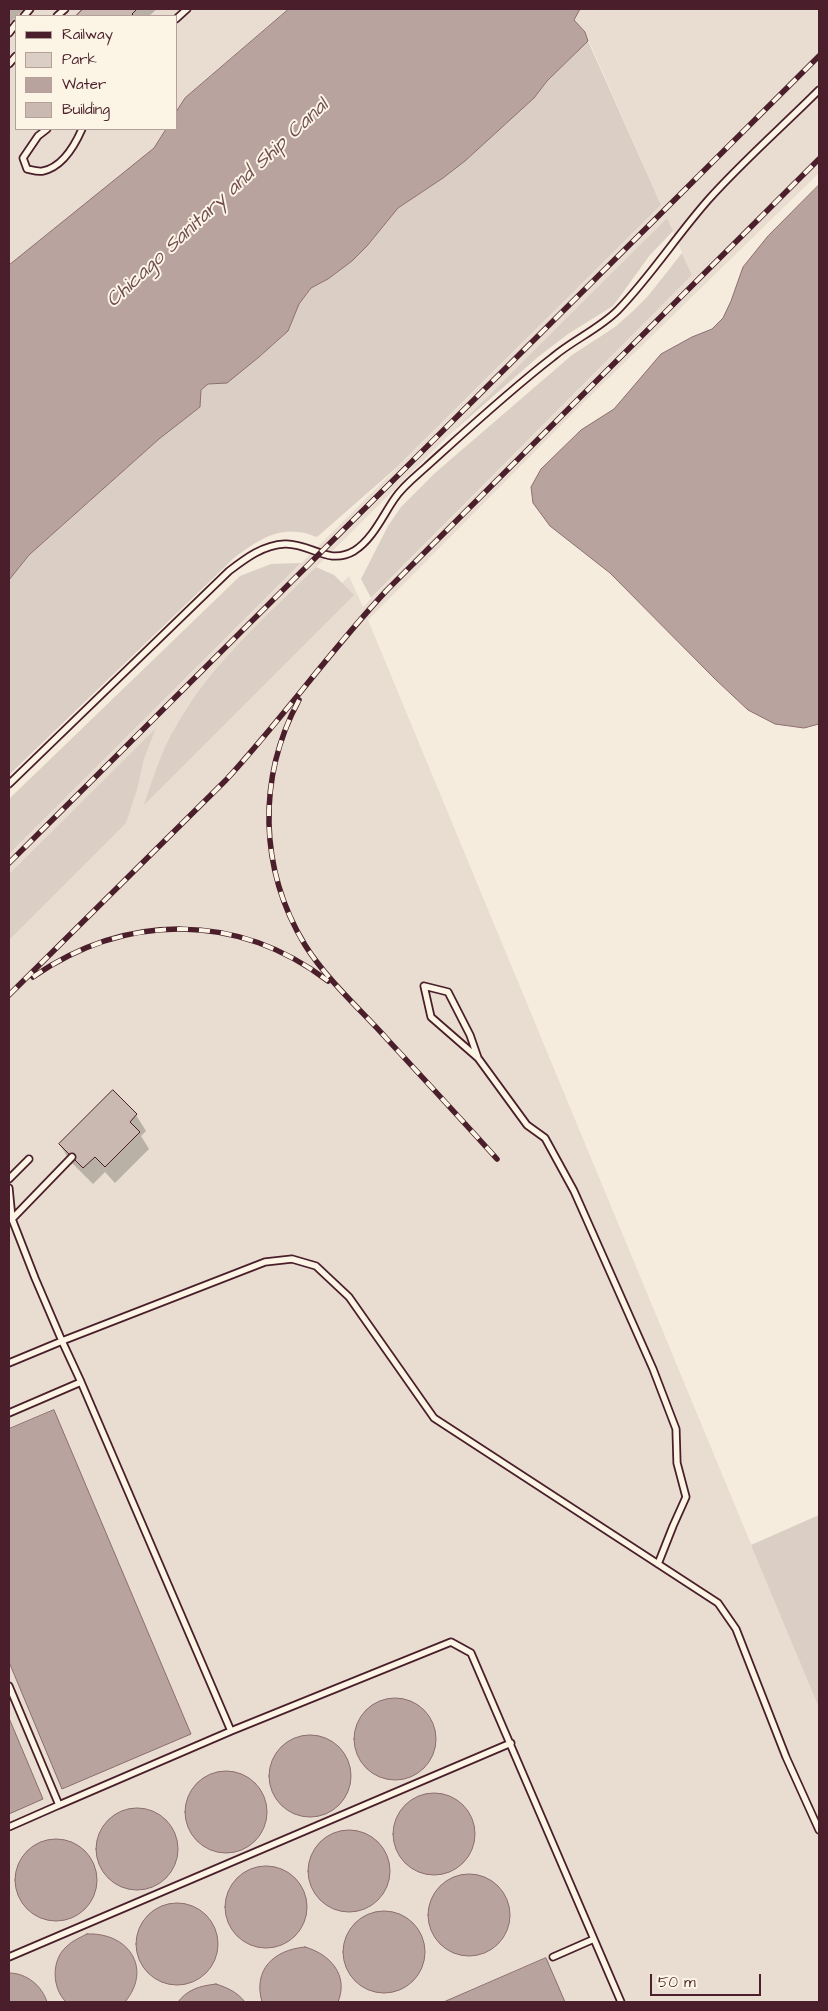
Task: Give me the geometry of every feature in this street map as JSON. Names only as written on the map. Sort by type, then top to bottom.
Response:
[{"type":"lane","points":[[9,784],[229,571],[251,554],[270,547],[287,544],[308,548],[332,557],[354,551],[368,538],[397,495],[425,468],[539,368],[566,346],[595,328],[617,311],[708,200],[819,90]]},
{"type":"lane","points":[[46,130],[38,136],[23,158],[27,169],[42,171],[56,165],[68,152],[81,130]]},
{"type":"lane","points":[[478,1058],[470,1035],[448,992],[424,986],[431,1016],[478,1058],[527,1125],[545,1138],[574,1191],[653,1368],[676,1429],[677,1463],[686,1497],[672,1526],[658,1564]]},
{"type":"lane","points":[[12,1219],[72,1157]]},
{"type":"lane","points":[[9,1179],[29,1159]]},
{"type":"lane","points":[[9,1188],[12,1219],[35,1278],[230,1731]]},
{"type":"lane","points":[[9,1363],[265,1262],[292,1259],[316,1266],[349,1298],[434,1418],[718,1603],[736,1629],[786,1757],[819,1830]]},
{"type":"lane","points":[[9,1413],[81,1382]]},
{"type":"lane","points":[[9,1827],[230,1731],[451,1642],[472,1653],[621,2002]]},
{"type":"lane","points":[[9,1686],[60,1805]]},
{"type":"lane","points":[[9,1957],[511,1743]]},
{"type":"lane","points":[[553,1957],[594,1939]]},
{"type":"shaded area","points":[[9,9],[289,9],[185,98],[178,109],[178,15],[15,15],[15,130],[165,130],[154,148],[9,265]]},
{"type":"shaded area","points":[[580,9],[819,9],[819,173],[578,408],[368,620],[819,1708],[819,2002],[9,2002],[9,914],[138,786],[144,759],[155,729],[9,874],[9,854],[661,205],[585,32],[574,20]],"holes":[[[667,218],[692,275],[363,607],[349,576],[157,767],[176,725],[189,704],[231,652]]]},
{"type":"green space","points":[[588,41],[661,205],[396,468],[317,537],[289,531],[272,535],[255,543],[234,558],[9,775],[9,580],[29,555],[159,439],[200,407],[201,390],[208,384],[227,382],[288,331],[299,304],[311,288],[328,279],[352,261],[398,208],[465,161],[534,98],[547,81]]},
{"type":"green space","points":[[667,218],[673,231],[650,255],[613,306],[568,334],[538,357],[449,435]]},
{"type":"green space","points":[[682,253],[692,275],[371,598],[361,579],[388,526],[401,507],[435,473],[572,355],[615,327],[633,311],[648,296]]},
{"type":"green space","points":[[301,563],[9,854],[9,799],[240,576],[271,564]]},
{"type":"green space","points":[[316,567],[334,575],[354,595],[144,805],[167,743],[191,702],[223,660]]},
{"type":"green space","points":[[156,728],[144,759],[138,786],[126,823],[9,940],[9,874]]},
{"type":"green space","points":[[819,1515],[819,1708],[751,1545]]},
{"type":"water","name":"Chicago Sanitary and Ship Canal","points":[[289,9],[580,9],[574,20],[585,32],[588,41],[547,81],[534,98],[465,161],[398,208],[352,261],[328,279],[311,288],[299,304],[288,331],[227,383],[208,384],[201,390],[200,407],[159,439],[29,555],[9,580],[9,265],[154,148],[165,130],[178,130],[178,109],[185,98]]},
{"type":"water","points":[[819,185],[819,724],[804,728],[775,724],[748,710],[610,573],[550,526],[533,503],[531,487],[541,469],[581,430],[614,409],[661,354],[692,337],[712,329],[723,318],[743,267],[768,236]]},
{"type":"water","points":[[54,1410],[191,1734],[62,1789],[9,1662],[9,1429]]},
{"type":"water","points":[[395,1698],[411,1701],[424,1710],[433,1723],[436,1739],[433,1755],[424,1768],[411,1777],[395,1780],[379,1777],[366,1768],[357,1755],[354,1739],[357,1723],[366,1710],[379,1701]]},
{"type":"water","points":[[9,1718],[43,1799],[9,1814]]},
{"type":"water","points":[[310,1735],[326,1738],[339,1747],[348,1760],[351,1776],[348,1792],[339,1805],[326,1814],[310,1817],[294,1814],[281,1805],[272,1792],[269,1776],[272,1760],[281,1747],[294,1738]]},
{"type":"water","points":[[226,1771],[242,1774],[255,1783],[264,1796],[267,1812],[264,1828],[255,1841],[242,1850],[226,1853],[210,1850],[197,1841],[188,1828],[185,1812],[188,1796],[197,1783],[210,1774]]},
{"type":"water","points":[[434,1793],[450,1796],[463,1805],[472,1818],[475,1834],[472,1850],[463,1863],[450,1872],[434,1875],[418,1872],[405,1863],[396,1850],[393,1834],[396,1818],[405,1805],[418,1796]]},
{"type":"water","points":[[137,1808],[153,1811],[166,1820],[175,1833],[178,1849],[175,1865],[166,1878],[153,1887],[137,1890],[121,1887],[108,1878],[99,1865],[96,1849],[99,1833],[108,1820],[121,1811]]},
{"type":"water","points":[[349,1830],[365,1833],[378,1842],[387,1855],[390,1871],[387,1887],[378,1900],[365,1909],[349,1912],[333,1909],[320,1900],[311,1887],[308,1871],[311,1855],[320,1842],[333,1833]]},
{"type":"water","points":[[56,1839],[72,1842],[85,1851],[94,1864],[97,1880],[94,1896],[85,1909],[72,1918],[56,1921],[40,1918],[27,1909],[18,1896],[15,1880],[18,1864],[27,1851],[40,1842]]},
{"type":"water","points":[[266,1866],[282,1869],[295,1878],[304,1891],[307,1907],[304,1923],[295,1936],[282,1945],[266,1948],[250,1945],[237,1936],[228,1923],[225,1907],[228,1891],[237,1878],[250,1869]]},
{"type":"water","points":[[469,1874],[485,1877],[498,1886],[507,1899],[510,1915],[507,1931],[498,1944],[485,1953],[469,1956],[453,1953],[440,1944],[431,1931],[428,1915],[431,1899],[440,1886],[453,1877]]},
{"type":"water","points":[[177,1903],[193,1906],[206,1915],[215,1928],[218,1944],[215,1960],[206,1973],[193,1982],[177,1985],[161,1982],[148,1973],[139,1960],[136,1944],[139,1928],[148,1915],[161,1906]]},
{"type":"water","points":[[384,1911],[400,1914],[413,1923],[422,1936],[425,1952],[422,1968],[413,1981],[400,1990],[384,1993],[368,1990],[355,1981],[346,1968],[343,1952],[346,1936],[355,1923],[368,1914]]},
{"type":"water","points":[[87,1934],[102,1935],[114,1939],[132,1955],[136,1965],[137,1977],[133,1989],[125,2002],[66,2002],[61,1996],[55,1975],[58,1960],[68,1945]]},
{"type":"water","points":[[305,1947],[322,1955],[335,1967],[341,1983],[338,2002],[262,2002],[260,1980],[268,1964],[284,1952]]},
{"type":"water","points":[[546,1958],[565,2002],[444,2002]]},
{"type":"water","points":[[9,1973],[28,1978],[38,1986],[47,2002],[9,2002]]},
{"type":"water","points":[[216,1984],[232,1991],[245,2002],[178,2002],[195,1989]]},
{"type":"building","points":[[83,9],[137,9],[133,15],[77,15]]},
{"type":"building","points":[[113,1090],[137,1114],[130,1122],[140,1132],[105,1167],[95,1157],[83,1168],[59,1144]]},
{"type":"railway","points":[[9,863],[819,56]]},
{"type":"railway","points":[[9,995],[226,780],[387,590],[819,159]]},
{"type":"railway","points":[[299,700],[285,730],[276,760],[270,792],[269,823],[272,855],[279,886],[290,916],[305,945],[333,982],[497,1159]]},
{"type":"railway","points":[[33,977],[69,956],[106,941],[143,932],[181,929],[219,933],[257,942],[293,958],[328,981]]}]
